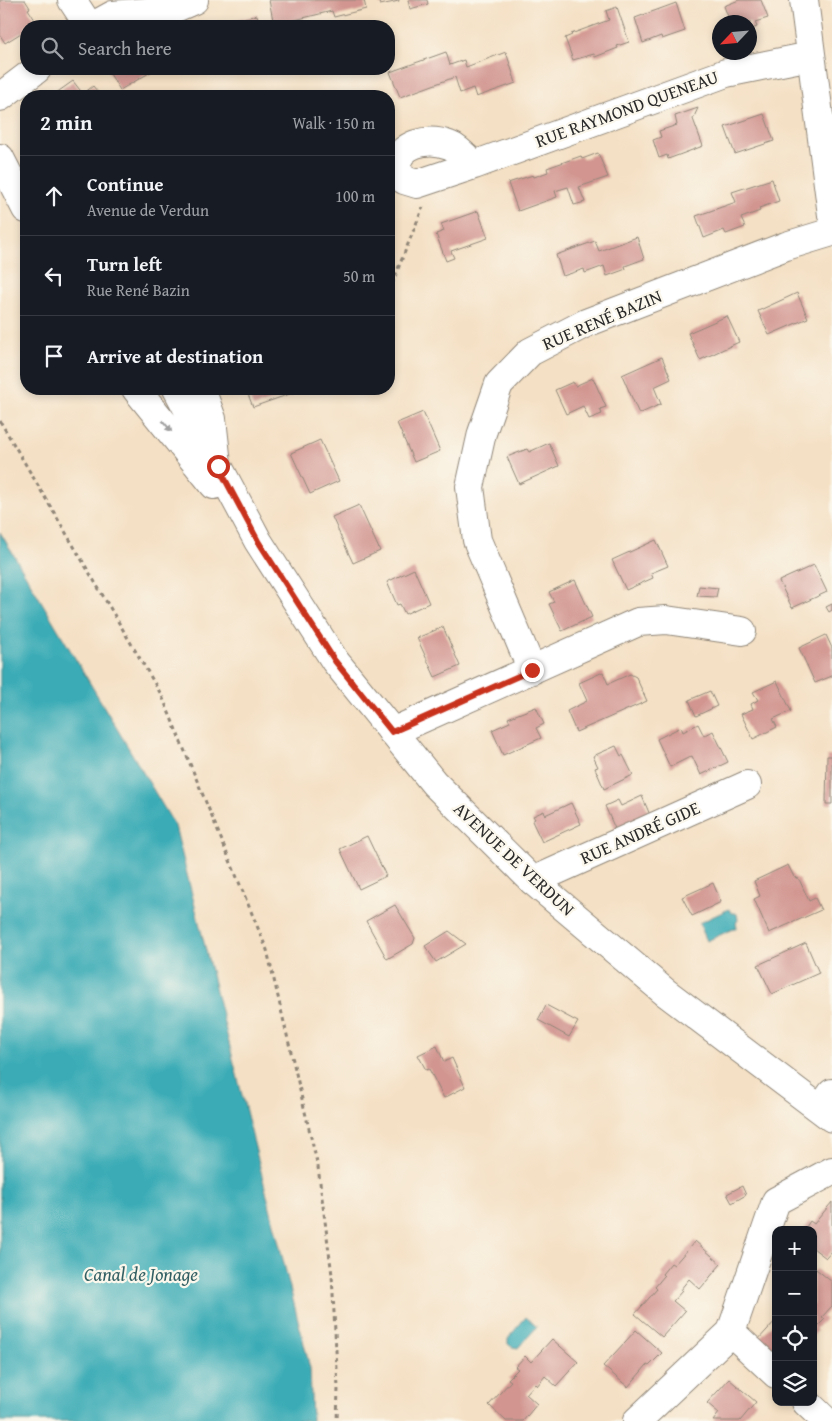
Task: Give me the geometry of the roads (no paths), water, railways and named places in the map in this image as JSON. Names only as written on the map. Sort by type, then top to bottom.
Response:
[{"type":"street","points":[[72,0],[87,20]]},
{"type":"street","points":[[103,20],[113,15],[171,10],[194,0]]},
{"type":"street","points":[[804,0],[832,215]]},
{"type":"street","name":"RUE RAYMOND QUENEAU","points":[[474,164],[451,146],[434,141],[417,143],[404,150],[397,158],[396,168],[404,180],[416,184],[434,179],[726,73],[811,56]]},
{"type":"street","points":[[0,97],[29,75]]},
{"type":"street","points":[[0,153],[20,177]]},
{"type":"street","points":[[0,158],[20,197]]},
{"type":"street","name":"RUE RENÉ BAZIN","points":[[532,670],[477,540],[470,487],[482,433],[499,384],[530,352],[586,323],[786,246],[832,232]]},
{"type":"street","name":"AVENUE DE VERDUN","points":[[141,395],[258,541]]},
{"type":"street","name":"AVENUE DE VERDUN","points":[[180,395],[258,541],[335,661],[434,784],[533,880],[665,992],[828,1107]]},
{"type":"street","points":[[203,395],[212,419],[218,466]]},
{"type":"street","points":[[392,732],[638,622],[666,620],[742,631]]},
{"type":"street","name":"RUE ANDRÉ GIDE","points":[[533,880],[747,785]]},
{"type":"street","points":[[637,1421],[731,1332],[776,1201],[832,1171]]},
{"type":"street","points":[[731,1332],[772,1370]]},
{"type":"water","name":"Canal de Jonage","points":[[0,532],[175,826],[310,1368],[312,1421],[0,1421]]},
{"type":"water","points":[[729,909],[731,913],[737,914],[737,927],[707,941],[699,923]]},
{"type":"water","points":[[526,1317],[537,1327],[518,1348],[512,1347],[508,1344],[508,1338]]}]
